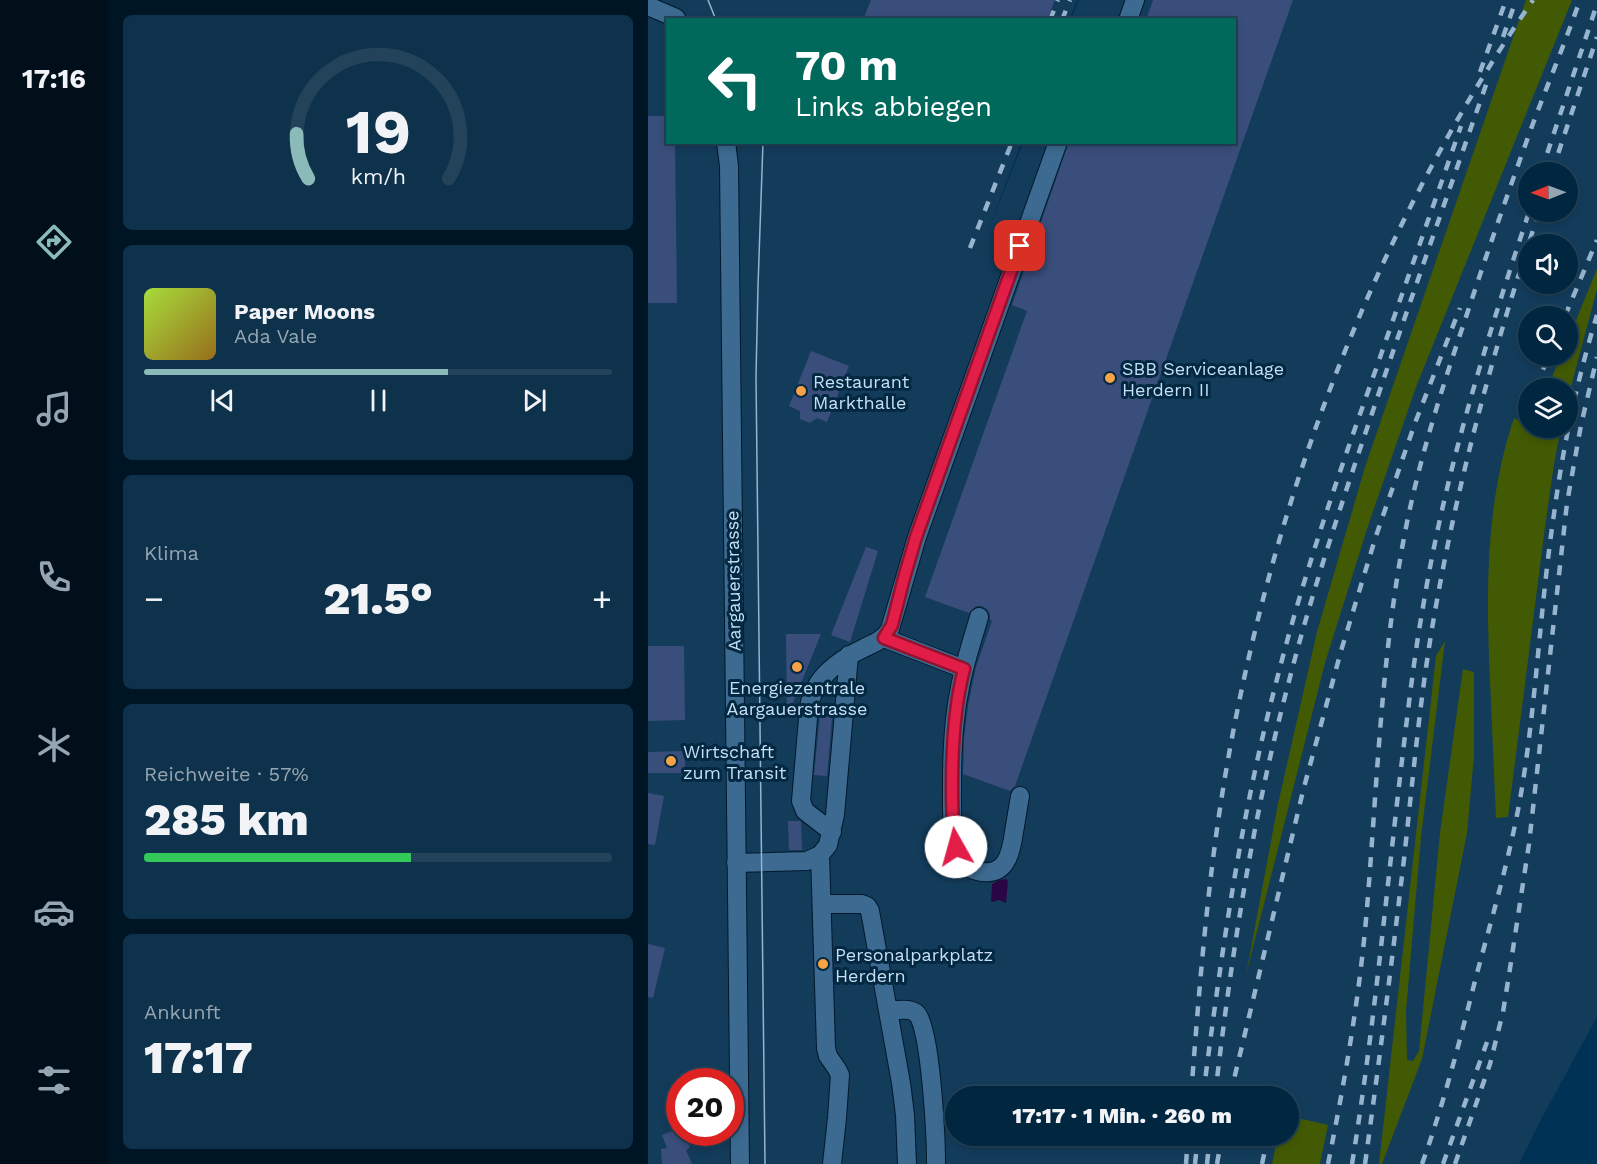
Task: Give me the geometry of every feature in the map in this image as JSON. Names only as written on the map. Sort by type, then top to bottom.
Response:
[{"type":"street","points":[[664,0],[675,18]]},
{"type":"street","points":[[1129,18],[1135,0]]},
{"type":"street","points":[[648,6],[674,18]]},
{"type":"street","name":"Aargauerstrasse","points":[[726,144],[729,166],[740,1164]]},
{"type":"street","points":[[832,832],[805,811],[801,805],[812,695],[818,683],[831,668],[884,638],[892,625],[916,537],[1057,144]]},
{"type":"street","points":[[979,617],[964,669],[953,739],[954,834],[961,861],[968,867],[980,872],[989,872],[1005,863],[1012,849],[1020,796]]},
{"type":"street","points":[[884,638],[964,669]]},
{"type":"street","points":[[736,862],[803,862],[820,855],[828,845],[835,815],[849,656]]},
{"type":"street","points":[[820,855],[826,1052],[840,1075],[832,1164]]},
{"type":"street","points":[[822,904],[862,904],[868,907],[871,915],[901,1083],[907,1164]]},
{"type":"street","points":[[889,1011],[913,1011],[918,1014],[921,1022],[932,1090],[936,1164]]},
{"type":"shaded area","points":[[648,0],[1077,0],[1070,18],[666,18],[666,144],[1021,144],[986,236],[1023,144],[1236,144],[1236,18],[1071,18],[1079,0],[1597,0],[1597,1017],[1519,1164],[648,1164]]},
{"type":"shaded area","points":[[999,880],[1008,881],[1006,903],[999,900],[991,901],[992,884]]},
{"type":"green space","points":[[1526,0],[1572,0],[1416,387],[1368,526],[1325,663],[1246,975],[1278,804],[1317,632],[1365,467]]},
{"type":"green space","points":[[1597,269],[1597,289],[1578,360],[1578,316]]},
{"type":"green space","points":[[1557,366],[1577,366],[1573,378],[1551,378]]},
{"type":"green space","points":[[1514,418],[1518,420],[1518,438],[1559,438],[1545,527],[1508,817],[1496,818],[1488,581],[1497,483]]},
{"type":"green space","points":[[1445,641],[1421,837],[1406,1011],[1407,1060],[1413,1061],[1419,1051],[1440,833],[1463,669],[1474,672],[1474,756],[1467,833],[1422,1059],[1382,1164],[1379,1164],[1436,656]]},
{"type":"green space","points":[[1299,1118],[1328,1125],[1320,1164],[1272,1164],[1276,1146],[1299,1146]]},
{"type":"building","points":[[871,0],[1055,0],[1048,18],[864,18]]},
{"type":"building","name":"SBB Serviceanlage Herdern II","points":[[1153,0],[1293,0],[1015,786],[1010,791],[963,774],[968,706],[976,667],[992,621],[990,614],[982,606],[976,606],[969,613],[925,597],[1027,311],[1012,305],[1068,144],[1236,144],[1236,18],[1147,18]]},
{"type":"building","points":[[648,116],[666,116],[666,144],[675,144],[677,303],[648,303]]},
{"type":"building","points":[[811,351],[849,366],[827,422],[817,418],[810,423],[800,419],[800,411],[789,406]]},
{"type":"building","points":[[866,547],[878,551],[850,642],[831,635]]},
{"type":"building","name":"Energiezentrale Aargauerstrasse","points":[[786,634],[821,634],[788,715],[787,715]]},
{"type":"building","points":[[648,646],[684,646],[685,720],[648,721]]},
{"type":"building","points":[[821,705],[833,706],[827,776],[814,775]]},
{"type":"building","points":[[685,751],[685,773],[648,773],[648,752]]},
{"type":"building","points":[[648,793],[664,796],[655,845],[648,844]]},
{"type":"building","points":[[788,821],[801,822],[802,850],[789,850]]},
{"type":"building","points":[[648,944],[665,948],[653,998],[648,997]]},
{"type":"building","points":[[666,1133],[666,1145],[662,1135]]},
{"type":"building","points":[[666,1146],[689,1146],[686,1150],[692,1164],[662,1164],[661,1149],[667,1148]]},
{"type":"tram line","points":[[708,0],[715,18]]},
{"type":"tram line","points":[[763,144],[756,376],[765,1164]]},
{"type":"railway","points":[[1051,18],[1058,0]]},
{"type":"railway","points":[[1063,18],[1070,0]]},
{"type":"railway","points":[[1480,72],[1506,0]]},
{"type":"railway","points":[[1503,37],[1516,0]]},
{"type":"railway","points":[[1192,1086],[1208,900],[1224,783],[1244,679],[1269,576],[1300,474],[1336,374],[1377,276],[1424,181],[1476,89],[1533,0]]},
{"type":"railway","points":[[1328,1164],[1356,1005],[1367,908],[1390,634],[1403,543],[1415,486],[1430,429],[1474,292],[1535,118],[1580,0]]},
{"type":"railway","points":[[1544,162],[1597,4]]},
{"type":"railway","points":[[1555,162],[1597,37]]},
{"type":"railway","points":[[1216,1086],[1228,993],[1253,838],[1275,736],[1299,645],[1322,567],[1398,336],[1487,82]]},
{"type":"railway","points":[[1204,1086],[1242,837],[1263,734],[1287,643],[1335,486],[1461,126]]},
{"type":"railway","points":[[970,248],[1011,144]]},
{"type":"railway","points":[[1352,1164],[1372,1019],[1413,670],[1432,557],[1468,408],[1526,222]]},
{"type":"railway","points":[[1365,1164],[1434,617],[1454,514],[1479,412],[1507,312],[1536,222]]},
{"type":"railway","points":[[1569,306],[1597,240]]},
{"type":"railway","points":[[1232,1086],[1303,791],[1341,651],[1376,536],[1415,423],[1460,308]]},
{"type":"railway","points":[[1422,1164],[1451,1071],[1515,826],[1524,775],[1546,579],[1566,439],[1597,315]]},
{"type":"railway","points":[[1455,1164],[1490,1064],[1503,1012],[1529,844],[1567,503],[1581,425],[1597,357]]},
{"type":"railway","points":[[1539,378],[1545,366]]},
{"type":"railway","points":[[1443,1164],[1487,1042]]},
{"type":"railway","points":[[1186,1164],[1187,1146]]},
{"type":"railway","points":[[1195,1164],[1197,1146]]},
{"type":"railway","points":[[1207,1164],[1209,1146]]},
{"type":"railway","points":[[1217,1164],[1220,1146]]},
{"type":"railway","points":[[1262,1164],[1266,1146]]},
{"type":"place","name":"SBB Serviceanlage Herdern II","points":[[1110,378]]},
{"type":"place","name":"Restaurant Markthalle","points":[[801,391]]},
{"type":"place","name":"Energiezentrale Aargauerstrasse","points":[[797,667]]},
{"type":"place","name":"Wirtschaft zum Transit","points":[[671,761]]},
{"type":"place","name":"Personalparkplatz Herdern","points":[[823,964]]},
{"type":"route","points":[[956,847],[952,814],[952,751],[957,702],[964,669],[884,638],[892,625],[916,537],[1020,246]]}]
